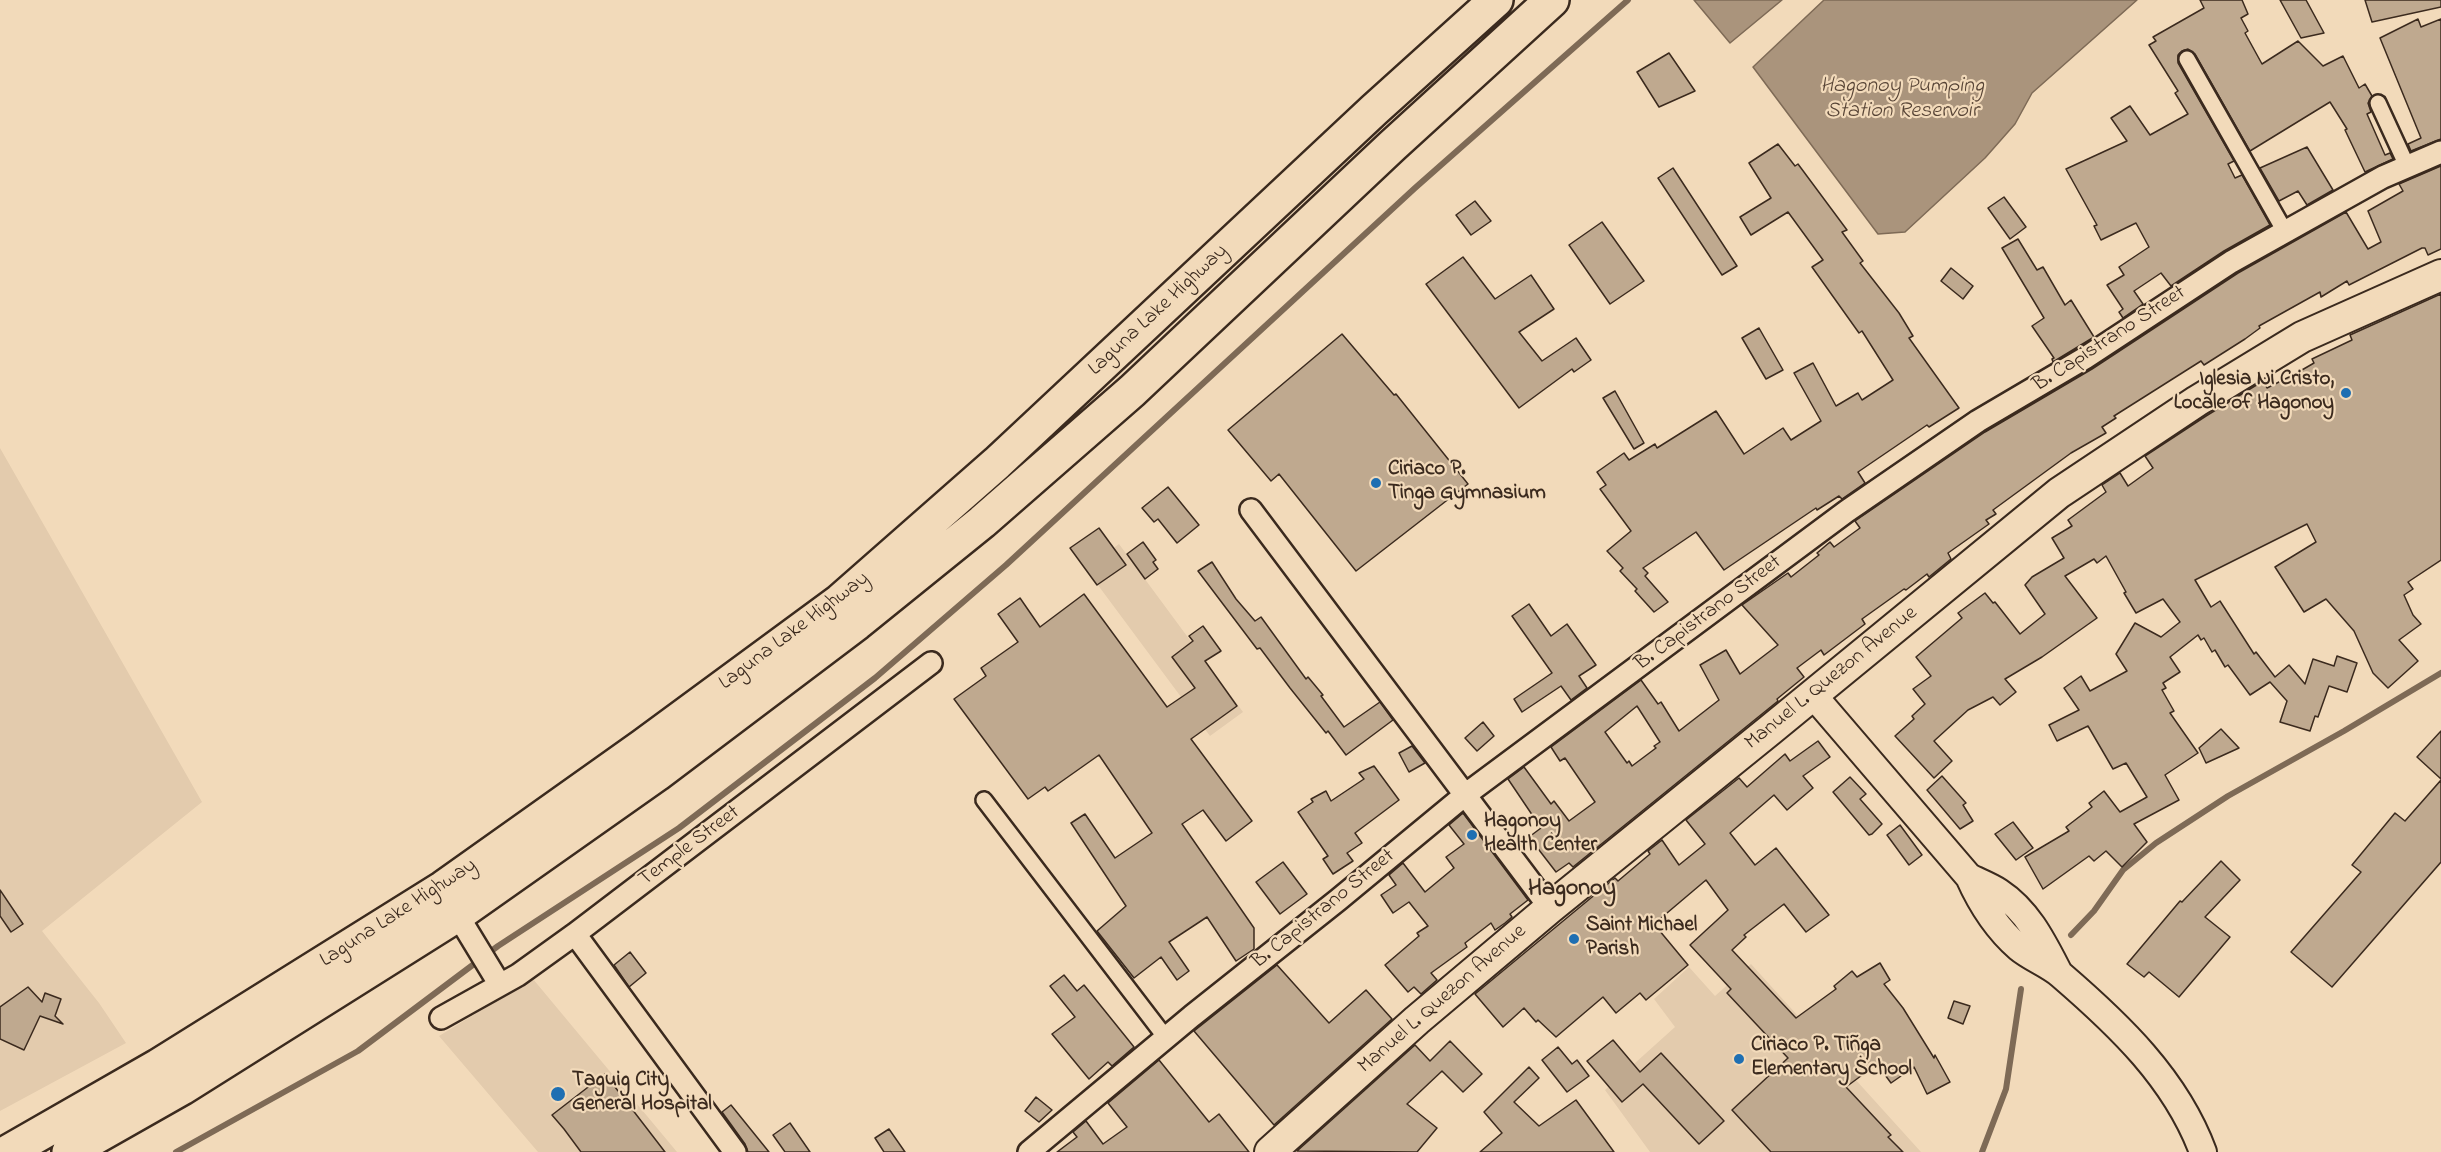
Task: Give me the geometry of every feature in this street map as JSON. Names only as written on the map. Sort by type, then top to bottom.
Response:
[{"type":"main road","name":"Laguna Lake Highway","points":[[8,1152],[158,1066],[458,915],[650,741],[848,594],[997,463],[1374,110],[1496,0]]},
{"type":"main road","name":"Laguna Lake Highway","points":[[69,1152],[182,1088],[458,915],[657,774],[857,623],[982,522],[1132,391],[1392,146],[1552,0]]},
{"type":"main road","name":"Manuel L. Quezon Avenue","points":[[1270,1152],[1417,1020],[1550,908],[2059,493],[2106,459],[2234,377],[2302,337],[2441,275]]},
{"type":"street","points":[[2187,59],[2284,230]]},
{"type":"street","points":[[2378,103],[2407,166]]},
{"type":"street","name":"B. Capistrano Street","points":[[1029,1152],[1465,795],[1756,578],[1901,474],[1978,421],[2085,358],[2284,230],[2407,166],[2441,152]]},
{"type":"street","points":[[1251,510],[1550,908]]},
{"type":"street","name":"Temple Street","points":[[441,1018],[497,979],[575,934],[931,663]]},
{"type":"street","points":[[1813,695],[1969,877],[2000,892],[2018,908],[2035,928],[2060,974],[2133,1041],[2177,1096],[2203,1152]]},
{"type":"street","points":[[984,800],[1166,1038]]},
{"type":"street","points":[[458,915],[497,979]]},
{"type":"street","points":[[575,934],[735,1152]]},
{"type":"shaded area","points":[[0,448],[202,802],[42,931],[99,1003],[126,1043],[0,1111]]},
{"type":"shaded area","points":[[1119,544],[1243,712],[1210,736],[1086,569]]},
{"type":"shaded area","name":"Ciriaco P. Tiñga Elementary School","points":[[1751,964],[1921,1152],[1650,1152],[1605,1090],[1675,1027],[1654,999],[1689,967],[1715,996]]},
{"type":"shaded area","name":"Taguig City General Hospital","points":[[533,979],[677,1152],[538,1152],[439,1036]]},
{"type":"water","points":[[1694,0],[1782,0],[1730,43]]},
{"type":"water","name":"Hagonoy Pumping Station Reservoir","points":[[1824,0],[2137,0],[2032,93],[2015,124],[1985,158],[1905,232],[1878,234],[1753,67]]},
{"type":"building","points":[[2200,0],[2242,0],[2248,14],[2241,18],[2248,31],[2245,33],[2262,64],[2298,41],[2323,66],[2343,56],[2359,88],[2365,84],[2372,96],[2368,103],[2371,112],[2367,114],[2385,155],[2390,153],[2393,159],[2365,172],[2345,130],[2347,129],[2330,102],[2250,151],[2195,54],[2188,49],[2182,51],[2178,55],[2178,63],[2234,161],[2228,164],[2235,178],[2242,175],[2270,225],[2224,251],[2171,286],[2161,273],[2134,291],[2143,304],[2123,318],[2119,312],[2123,309],[2107,285],[2124,275],[2119,267],[2149,247],[2136,223],[2101,240],[2094,226],[2097,225],[2066,169],[2127,141],[2111,118],[2130,106],[2150,135],[2188,114],[2175,93],[2178,91],[2149,45],[2156,41],[2153,37],[2204,8]]},
{"type":"building","points":[[2280,0],[2306,0],[2324,33],[2301,38]]},
{"type":"building","points":[[2365,0],[2441,0],[2441,7],[2372,22]]},
{"type":"building","points":[[2418,19],[2421,27],[2441,19],[2441,139],[2411,151],[2408,144],[2421,138],[2380,38]]},
{"type":"building","points":[[1669,53],[1695,91],[1659,107],[1637,72]]},
{"type":"building","points":[[1778,144],[1795,166],[1798,164],[1847,230],[1842,232],[1863,261],[1860,263],[1899,313],[1913,336],[1909,338],[1959,408],[1929,427],[1927,425],[1858,472],[1865,483],[1842,499],[1839,496],[1817,510],[1816,508],[1724,570],[1696,532],[1643,568],[1648,573],[1645,576],[1668,602],[1654,612],[1620,571],[1623,568],[1607,551],[1631,531],[1600,489],[1606,485],[1597,472],[1624,453],[1629,460],[1655,444],[1657,448],[1716,411],[1744,454],[1783,428],[1791,440],[1821,421],[1794,373],[1813,363],[1836,406],[1858,393],[1862,400],[1893,380],[1862,331],[1859,333],[1812,267],[1823,260],[1788,212],[1751,235],[1740,217],[1771,198],[1749,163]]},
{"type":"building","points":[[2307,147],[2333,190],[2307,205],[2298,191],[2279,201],[2260,168]]},
{"type":"building","points":[[2441,166],[2441,249],[2428,255],[2425,248],[2422,248],[2349,285],[2347,281],[2321,297],[2320,292],[2259,326],[2260,328],[2245,339],[2204,365],[2201,361],[2114,416],[2116,418],[2102,427],[2106,433],[2071,453],[1993,510],[1996,514],[1986,520],[1989,524],[1948,553],[1951,559],[1929,577],[1927,574],[1862,619],[1865,624],[1824,655],[1821,650],[1797,668],[1804,677],[1777,699],[1778,701],[1573,867],[1569,863],[1556,872],[1529,837],[1541,828],[1508,779],[1524,767],[1551,804],[1554,801],[1569,821],[1595,802],[1565,758],[1560,761],[1551,747],[1641,680],[1658,704],[1661,702],[1679,731],[1719,700],[1700,665],[1726,650],[1740,674],[1778,645],[1742,605],[1788,573],[1791,577],[1819,555],[1817,553],[1830,542],[1834,547],[1860,528],[1855,521],[1985,432],[2092,369],[2238,273],[2346,212],[2368,249],[2381,242],[2368,211],[2403,191],[2399,184]],"holes":[[[1637,706],[1660,742],[1654,746],[1656,748],[1632,766],[1629,761],[1627,763],[1605,732]]]},
{"type":"building","points":[[1673,168],[1737,266],[1722,275],[1658,178]]},
{"type":"building","points":[[2004,197],[2026,227],[2010,239],[1988,208]]},
{"type":"building","points":[[1475,201],[1491,221],[1471,235],[1456,215]]},
{"type":"building","points":[[1602,222],[1644,281],[1610,304],[1569,245]]},
{"type":"building","points":[[2018,239],[2037,270],[2043,267],[2065,305],[2071,300],[2094,337],[2053,362],[2054,358],[2032,326],[2044,318],[2002,248]]},
{"type":"building","points":[[1463,257],[1495,299],[1531,275],[1554,309],[1519,332],[1542,361],[1576,338],[1591,360],[1574,372],[1572,369],[1519,408],[1426,284]]},
{"type":"building","points":[[1951,268],[1973,286],[1963,299],[1941,281]]},
{"type":"building","points":[[2441,294],[2441,560],[2408,582],[2413,589],[2404,595],[2413,615],[2421,624],[2399,640],[2418,661],[2388,688],[2373,673],[2354,631],[2326,599],[2304,612],[2275,567],[2316,542],[2307,524],[2195,580],[2211,607],[2220,601],[2254,654],[2256,652],[2275,677],[2289,665],[2305,684],[2313,659],[2334,666],[2337,656],[2357,663],[2347,692],[2329,686],[2318,717],[2315,716],[2310,731],[2280,722],[2287,701],[2270,682],[2250,695],[2228,665],[2225,667],[2215,650],[2212,652],[2204,638],[2201,640],[2198,635],[2170,657],[2180,672],[2163,683],[2166,688],[2162,690],[2174,711],[2170,713],[2198,753],[2165,775],[2179,800],[2134,824],[2147,842],[2122,867],[2106,851],[2094,861],[2089,856],[2043,889],[2025,857],[2069,831],[2066,827],[2092,807],[2089,803],[2104,791],[2120,812],[2147,797],[2126,763],[2113,769],[2088,726],[2057,741],[2049,725],[2079,710],[2064,688],[2081,676],[2090,691],[2127,671],[2116,654],[2135,623],[2161,637],[2180,622],[2163,599],[2136,613],[2106,556],[2097,563],[2094,559],[2065,576],[2097,618],[2042,657],[2005,679],[2016,692],[2000,705],[1993,697],[1968,710],[1934,741],[1952,761],[1934,778],[1895,736],[1914,719],[1912,716],[1925,704],[1913,689],[1931,676],[1916,657],[1962,618],[1958,613],[1985,593],[2020,634],[2045,614],[2025,585],[2032,577],[2064,558],[2052,538],[2072,526],[2068,520],[2106,492],[2102,485],[2120,473],[2128,486],[2153,468],[2145,456],[2263,381],[2267,388],[2314,363],[2312,359],[2352,340],[2350,335]]},
{"type":"building","points":[[1759,328],[1783,370],[1766,379],[1742,338]]},
{"type":"building","points":[[1342,334],[1394,395],[1396,394],[1468,484],[1356,571],[1279,474],[1271,481],[1228,430]]},
{"type":"building","points":[[1615,391],[1644,443],[1634,449],[1603,398]]},
{"type":"building","points":[[1168,487],[1199,525],[1177,543],[1158,519],[1154,522],[1142,508]]},
{"type":"building","points":[[1099,528],[1126,565],[1097,585],[1070,548]]},
{"type":"building","points":[[1143,542],[1156,560],[1153,562],[1158,569],[1145,579],[1127,554]]},
{"type":"building","points":[[1212,562],[1236,599],[1255,621],[1261,617],[1306,679],[1308,677],[1323,695],[1321,696],[1344,727],[1380,702],[1393,720],[1346,755],[1328,731],[1326,733],[1260,648],[1257,649],[1198,571]]},
{"type":"building","points":[[1084,594],[1167,707],[1195,688],[1172,657],[1193,641],[1189,636],[1203,626],[1221,651],[1205,661],[1237,706],[1191,739],[1252,821],[1226,841],[1203,810],[1182,824],[1254,928],[1254,949],[1236,961],[1207,917],[1169,942],[1189,971],[1177,980],[1161,957],[1134,978],[1097,931],[1126,906],[1071,823],[1085,814],[1115,858],[1152,833],[1099,755],[1048,791],[1045,787],[1028,799],[954,699],[986,676],[981,668],[1018,642],[998,614],[1020,598],[1040,627]]},
{"type":"building","points":[[1529,604],[1551,636],[1567,624],[1596,665],[1579,676],[1587,688],[1571,700],[1561,686],[1522,712],[1514,699],[1552,673],[1512,616]]},
{"type":"building","points":[[1483,722],[1494,736],[1477,751],[1465,738]]},
{"type":"building","points":[[2221,729],[2239,748],[2206,763],[2199,748]]},
{"type":"building","points":[[2441,731],[2441,779],[2417,757]]},
{"type":"building","points":[[1818,741],[1830,757],[1803,776],[1813,788],[1787,810],[1774,795],[1730,833],[1755,865],[1776,848],[1829,915],[1806,932],[1784,904],[1744,935],[1746,937],[1732,950],[1796,1018],[1836,989],[1834,986],[1852,971],[1857,977],[1880,963],[1890,980],[1884,984],[1903,1008],[1934,1058],[1935,1055],[1950,1082],[1927,1094],[1914,1067],[1891,1083],[1877,1064],[1846,1087],[1891,1135],[1888,1137],[1903,1152],[1771,1152],[1732,1110],[1788,1058],[1727,993],[1731,989],[1690,945],[1728,910],[1706,880],[1654,924],[1688,965],[1646,1000],[1640,993],[1616,1013],[1603,997],[1556,1037],[1538,1020],[1536,1022],[1524,1008],[1503,1027],[1475,994],[1615,878],[1618,881],[1650,854],[1648,851],[1662,840],[1679,865],[1705,844],[1686,820],[1739,778],[1747,787],[1785,754],[1790,761]]},
{"type":"building","points":[[1412,746],[1425,763],[1409,772],[1399,753]]},
{"type":"building","points":[[1374,766],[1399,800],[1355,833],[1362,843],[1347,853],[1353,861],[1333,874],[1323,859],[1328,856],[1298,812],[1313,802],[1311,799],[1326,791],[1331,801],[1364,779],[1359,773]]},
{"type":"building","points":[[1942,776],[1966,803],[1963,805],[1973,821],[1960,829],[1927,790]]},
{"type":"building","points":[[1850,777],[1866,794],[1860,799],[1882,824],[1872,834],[1869,835],[1833,792]]},
{"type":"building","points":[[2441,780],[2441,862],[2332,987],[2291,952],[2361,872],[2352,865],[2395,813],[2405,821]]},
{"type":"building","points":[[1463,813],[1528,900],[1510,914],[1512,917],[1495,930],[1491,923],[1465,943],[1467,947],[1431,973],[1437,980],[1421,994],[1414,987],[1408,992],[1385,965],[1419,936],[1417,933],[1428,926],[1409,902],[1393,913],[1381,895],[1396,885],[1389,875],[1403,863],[1425,892],[1454,868],[1446,857],[1464,844],[1449,825]]},
{"type":"building","points":[[2013,822],[2033,848],[2016,860],[1995,834]]},
{"type":"building","points":[[1900,825],[1922,855],[1909,865],[1887,835]]},
{"type":"building","points":[[2221,861],[2240,880],[2205,917],[2230,937],[2179,997],[2149,972],[2144,977],[2127,964],[2180,901],[2182,902]]},
{"type":"building","points":[[1283,862],[1307,894],[1280,914],[1256,882]]},
{"type":"building","points":[[0,890],[23,924],[11,932],[0,916]]},
{"type":"building","points":[[630,952],[646,973],[629,987],[614,965]]},
{"type":"building","points":[[1277,965],[1329,1023],[1366,990],[1392,1019],[1274,1125],[1194,1031]]},
{"type":"building","points":[[1064,975],[1077,991],[1084,985],[1134,1047],[1112,1066],[1108,1062],[1089,1079],[1052,1034],[1075,1017],[1050,986]]},
{"type":"building","points":[[28,987],[42,1002],[45,993],[61,999],[55,1016],[63,1024],[40,1016],[24,1050],[0,1039],[0,1007]]},
{"type":"building","points":[[1954,1001],[1970,1006],[1963,1024],[1948,1018]]},
{"type":"building","points":[[1613,1040],[1640,1072],[1661,1053],[1724,1121],[1699,1144],[1643,1084],[1622,1102],[1587,1061]]},
{"type":"building","points":[[1450,1041],[1482,1074],[1463,1092],[1442,1071],[1407,1104],[1437,1128],[1417,1152],[1297,1151],[1415,1045],[1430,1061]]},
{"type":"building","points":[[1558,1047],[1572,1064],[1577,1060],[1589,1076],[1567,1092],[1542,1060]]},
{"type":"building","points":[[1159,1060],[1209,1122],[1219,1114],[1249,1152],[1057,1152],[1077,1137],[1073,1132],[1086,1121],[1103,1144],[1127,1127],[1108,1103]]},
{"type":"building","points":[[1529,1067],[1539,1078],[1514,1102],[1539,1126],[1576,1100],[1614,1152],[1480,1152],[1502,1133],[1484,1112]]},
{"type":"building","points":[[605,1074],[665,1152],[581,1152],[552,1115]]},
{"type":"building","points":[[1036,1097],[1052,1110],[1039,1122],[1025,1111]]},
{"type":"building","points":[[731,1105],[769,1152],[748,1152],[745,1144],[722,1112]]},
{"type":"building","points":[[790,1123],[810,1152],[785,1152],[773,1135]]},
{"type":"building","points":[[889,1129],[905,1152],[884,1152],[875,1138]]},
{"type":"waterway","points":[[176,1152],[358,1051],[498,946],[679,828],[875,678],[1006,565],[1415,188],[1628,0]]},
{"type":"waterway","points":[[2071,935],[2094,911],[2123,870],[2156,843],[2228,796],[2441,673]]},
{"type":"waterway","points":[[1982,1152],[2006,1089],[2021,989]]},
{"type":"place","name":"Iglesia Ni Cristo, Locale of Hagonoy","points":[[2346,393]]},
{"type":"place","name":"Ciriaco P. Tinga Gymnasium","points":[[1376,483]]},
{"type":"place","name":"Hagonoy Health Center","points":[[1472,835]]},
{"type":"place","name":"Saint Michael Parish","points":[[1574,939]]},
{"type":"place","name":"Ciriaco P. Tiñga Elementary School","points":[[1739,1059]]},
{"type":"place","name":"Taguig City General Hospital","points":[[558,1094]]},
{"type":"district","name":"Hagonoy","points":[[1572,890]]}]
